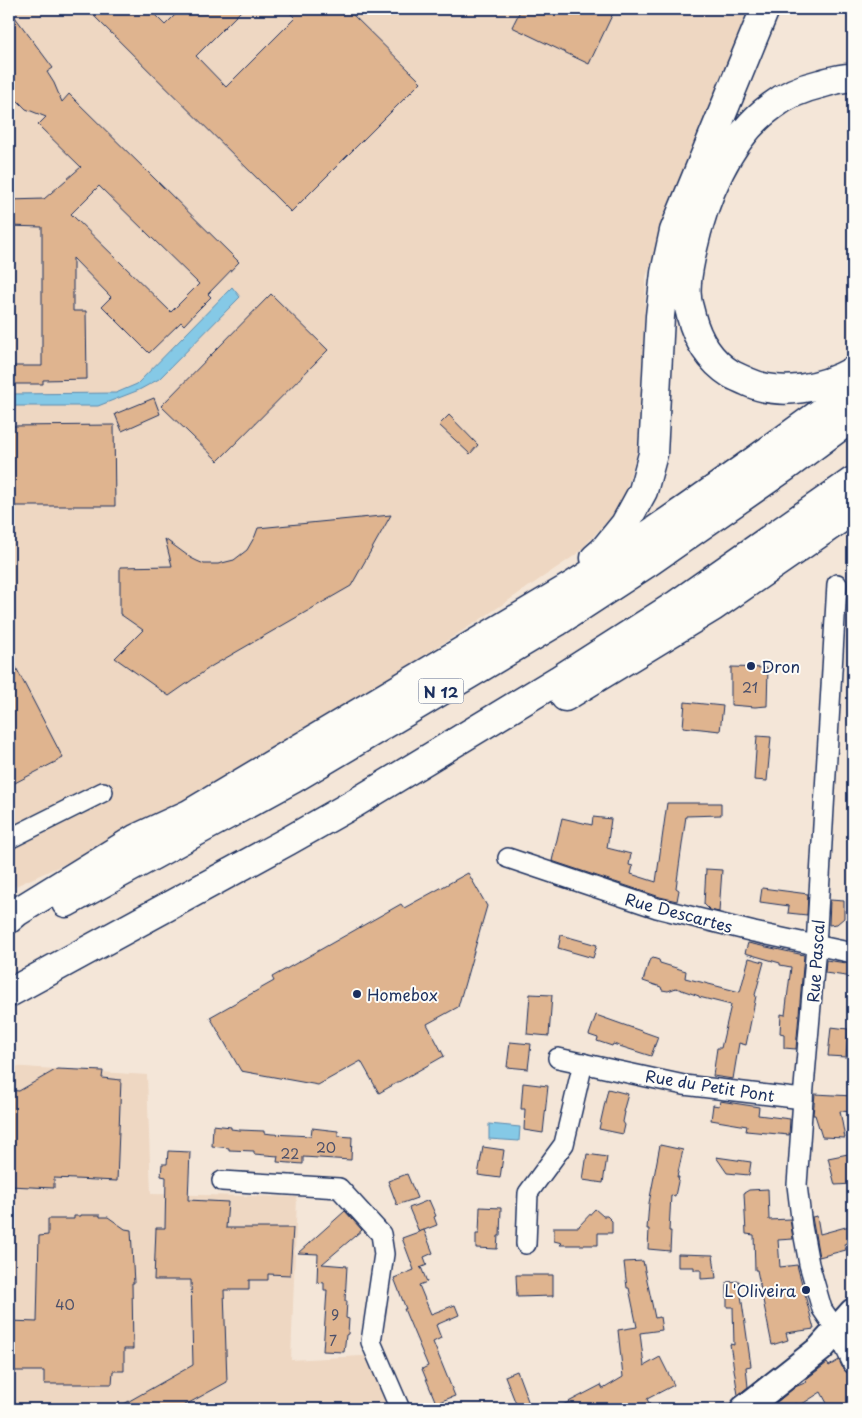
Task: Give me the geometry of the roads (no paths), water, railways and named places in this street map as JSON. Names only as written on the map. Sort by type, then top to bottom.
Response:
[{"type":"highway","points":[[575,584],[584,566],[603,551],[625,524],[644,491],[653,454],[660,316],[665,272],[674,231],[764,9]]},
{"type":"highway","points":[[853,78],[844,78],[803,88],[772,106],[752,124],[736,144],[715,180],[698,228],[688,270],[686,298],[694,328],[709,354],[730,374],[757,386],[787,390],[817,386],[841,378],[853,371]]},
{"type":"highway","points":[[9,919],[17,912],[137,838],[189,814],[575,584],[761,457],[853,389]]},
{"type":"highway","name":"N 12","points":[[9,932],[293,779],[557,622],[649,562],[784,468],[853,417]]},
{"type":"highway","points":[[9,993],[355,803],[566,675],[677,604],[853,481]]},
{"type":"highway","points":[[288,841],[328,836],[570,695],[713,607],[853,510]]},
{"type":"highway","points":[[801,546],[822,545],[853,528]]},
{"type":"street","name":"Rue Pascal","points":[[837,584],[816,946],[797,1185],[809,1264],[822,1309],[845,1322],[853,1364]]},
{"type":"street","points":[[9,839],[103,792]]},
{"type":"street","name":"Rue Descartes","points":[[508,858],[657,908],[853,953]]},
{"type":"street","name":"Rue du Petit Pont","points":[[558,1058],[684,1085],[803,1099]]},
{"type":"street","points":[[526,1244],[528,1194],[564,1144],[583,1063]]},
{"type":"street","points":[[222,1181],[339,1188],[381,1234],[384,1254],[371,1342],[400,1409]]},
{"type":"street","points":[[744,1409],[820,1349],[845,1322]]},
{"type":"water","points":[[232,287],[240,297],[159,379],[139,390],[98,406],[9,406],[9,394],[116,393],[137,384]]},
{"type":"water","points":[[489,1124],[520,1127],[519,1141],[489,1139]]},
{"type":"place","name":"Dron","points":[[751,666]]},
{"type":"place","name":"Homebox","points":[[357,994]]},
{"type":"place","name":"L'Oliveira","points":[[806,1290]]}]
